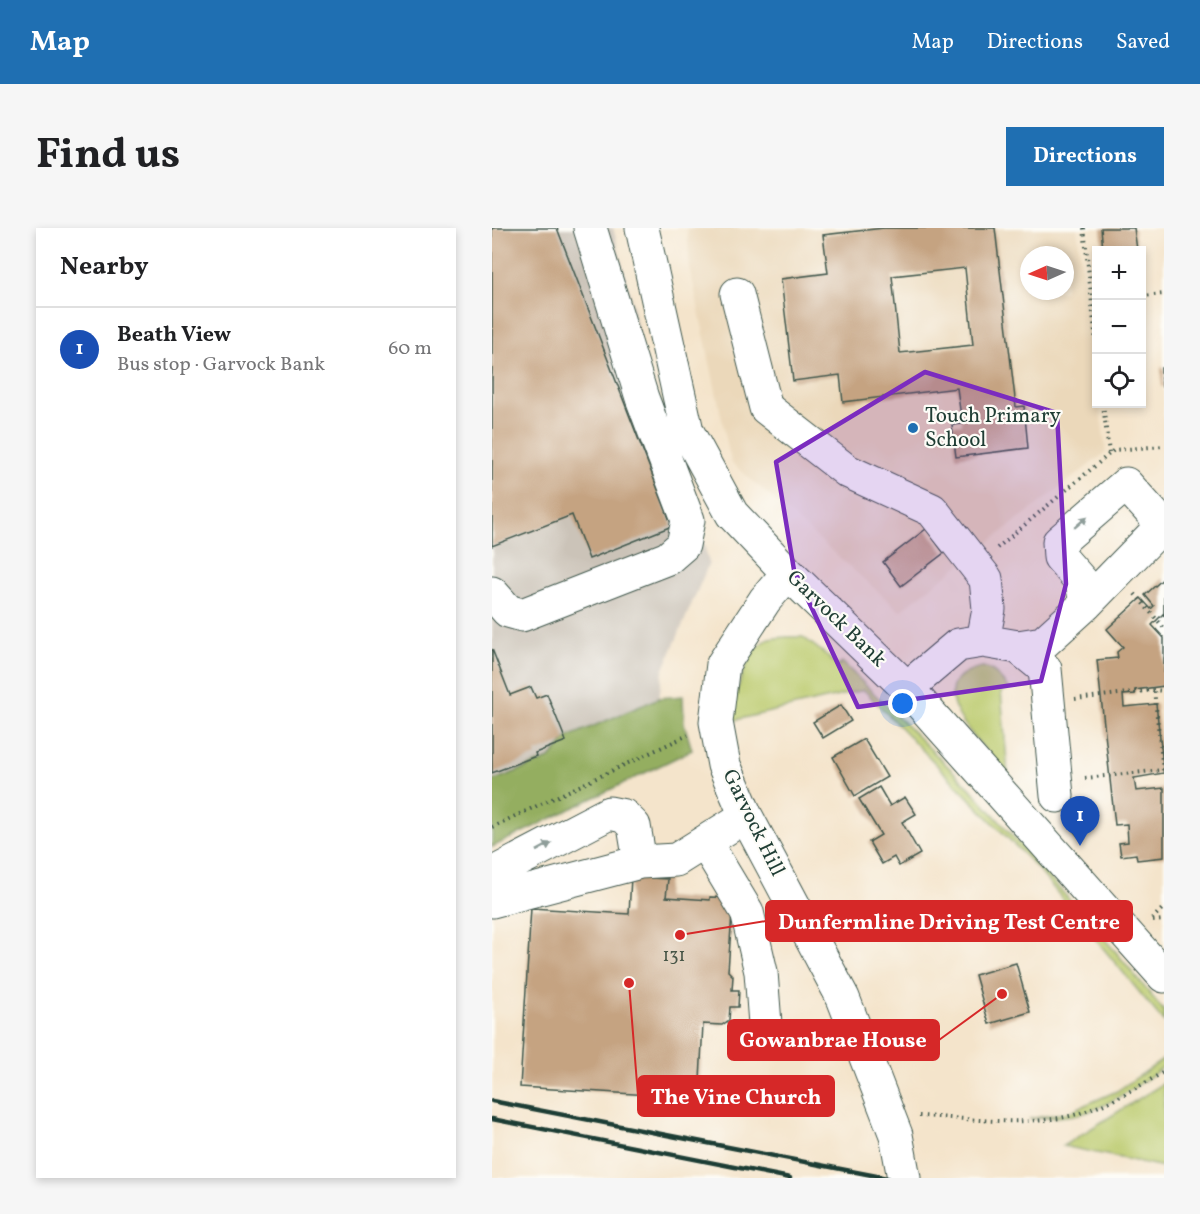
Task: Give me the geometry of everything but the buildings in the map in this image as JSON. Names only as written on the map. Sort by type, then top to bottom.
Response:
[{"type":"street","points":[[492,593],[508,612],[522,615],[668,558],[683,545],[688,520],[642,398],[590,228]]},
{"type":"street","name":"Garvock Bank","points":[[642,228],[687,431],[732,514],[788,573],[907,688],[1164,976]]},
{"type":"street","points":[[737,294],[766,408],[847,471],[932,510],[986,579],[989,609],[983,641]]},
{"type":"street","points":[[907,688],[958,645],[983,641],[1018,647],[1043,643],[1086,604],[1163,525],[1126,483],[1059,542],[1060,557],[1082,582],[1086,604]]},
{"type":"street","name":"Garvock Hill","points":[[788,573],[765,600],[723,664],[716,722],[724,765],[746,816],[843,998],[892,1125],[904,1178]]},
{"type":"street","points":[[1018,647],[1045,669],[1056,788]]},
{"type":"street","points":[[492,874],[609,813],[624,816],[634,826],[640,862]]},
{"type":"street","points":[[492,901],[640,862],[676,860],[746,816]]},
{"type":"street","points":[[705,842],[747,912],[761,972],[766,1037]]},
{"type":"path","points":[[1084,228],[1092,285]]},
{"type":"path","points":[[1146,296],[1164,294]]},
{"type":"path","points":[[1103,408],[1109,454]]},
{"type":"path","points":[[1117,572],[1164,628]]},
{"type":"path","points":[[1056,788],[1163,770],[1154,690]]},
{"type":"path","points":[[1048,702],[1154,690],[1164,691]]},
{"type":"path","points":[[492,827],[716,722]]},
{"type":"path","points":[[892,1125],[1029,1121],[1075,1114],[1121,1097],[1164,1072]]},
{"type":"highlighted area","points":[[925,372],[1057,413],[1066,584],[1041,681],[858,707],[794,570],[776,462]]},
{"type":"shaded area","points":[[492,228],[613,228],[634,308],[648,388],[666,453],[702,538],[709,563],[663,671],[659,698],[568,737],[549,759],[492,781]]},
{"type":"shaded area","name":"Touch Primary School","points":[[687,228],[1077,228],[1092,350],[1092,408],[1100,408],[1106,452],[900,611],[731,462],[690,268]]},
{"type":"green space","points":[[786,637],[803,637],[838,667],[842,662],[970,788],[1116,952],[1164,1011],[1164,1022],[1036,867],[864,690],[731,721],[737,690],[750,657],[763,642]]},
{"type":"green space","points":[[983,667],[993,671],[1010,689],[1001,691],[1008,774],[971,733],[953,701],[953,686],[962,675]]},
{"type":"green space","points":[[683,696],[684,723],[692,750],[492,847],[492,781],[549,759],[568,737],[659,698]]},
{"type":"green space","points":[[1164,1059],[1164,1066],[1147,1079],[1093,1110],[1071,1116],[1029,1119],[1069,1112],[1117,1091]]},
{"type":"green space","points":[[1164,1083],[1164,1167],[1063,1146]]},
{"type":"railway","points":[[492,1101],[887,1178]]},
{"type":"railway","points":[[492,1119],[790,1178]]},
{"type":"place","name":"Touch Primary School","points":[[913,428]]},
{"type":"place","name":"Beath View","points":[[1080,846]]},
{"type":"place","name":"Dunfermline Driving Test Centre","points":[[680,935]]},
{"type":"place","name":"The Vine Church","points":[[629,983]]},
{"type":"place","name":"Gowanbrae House","points":[[1002,994]]}]
